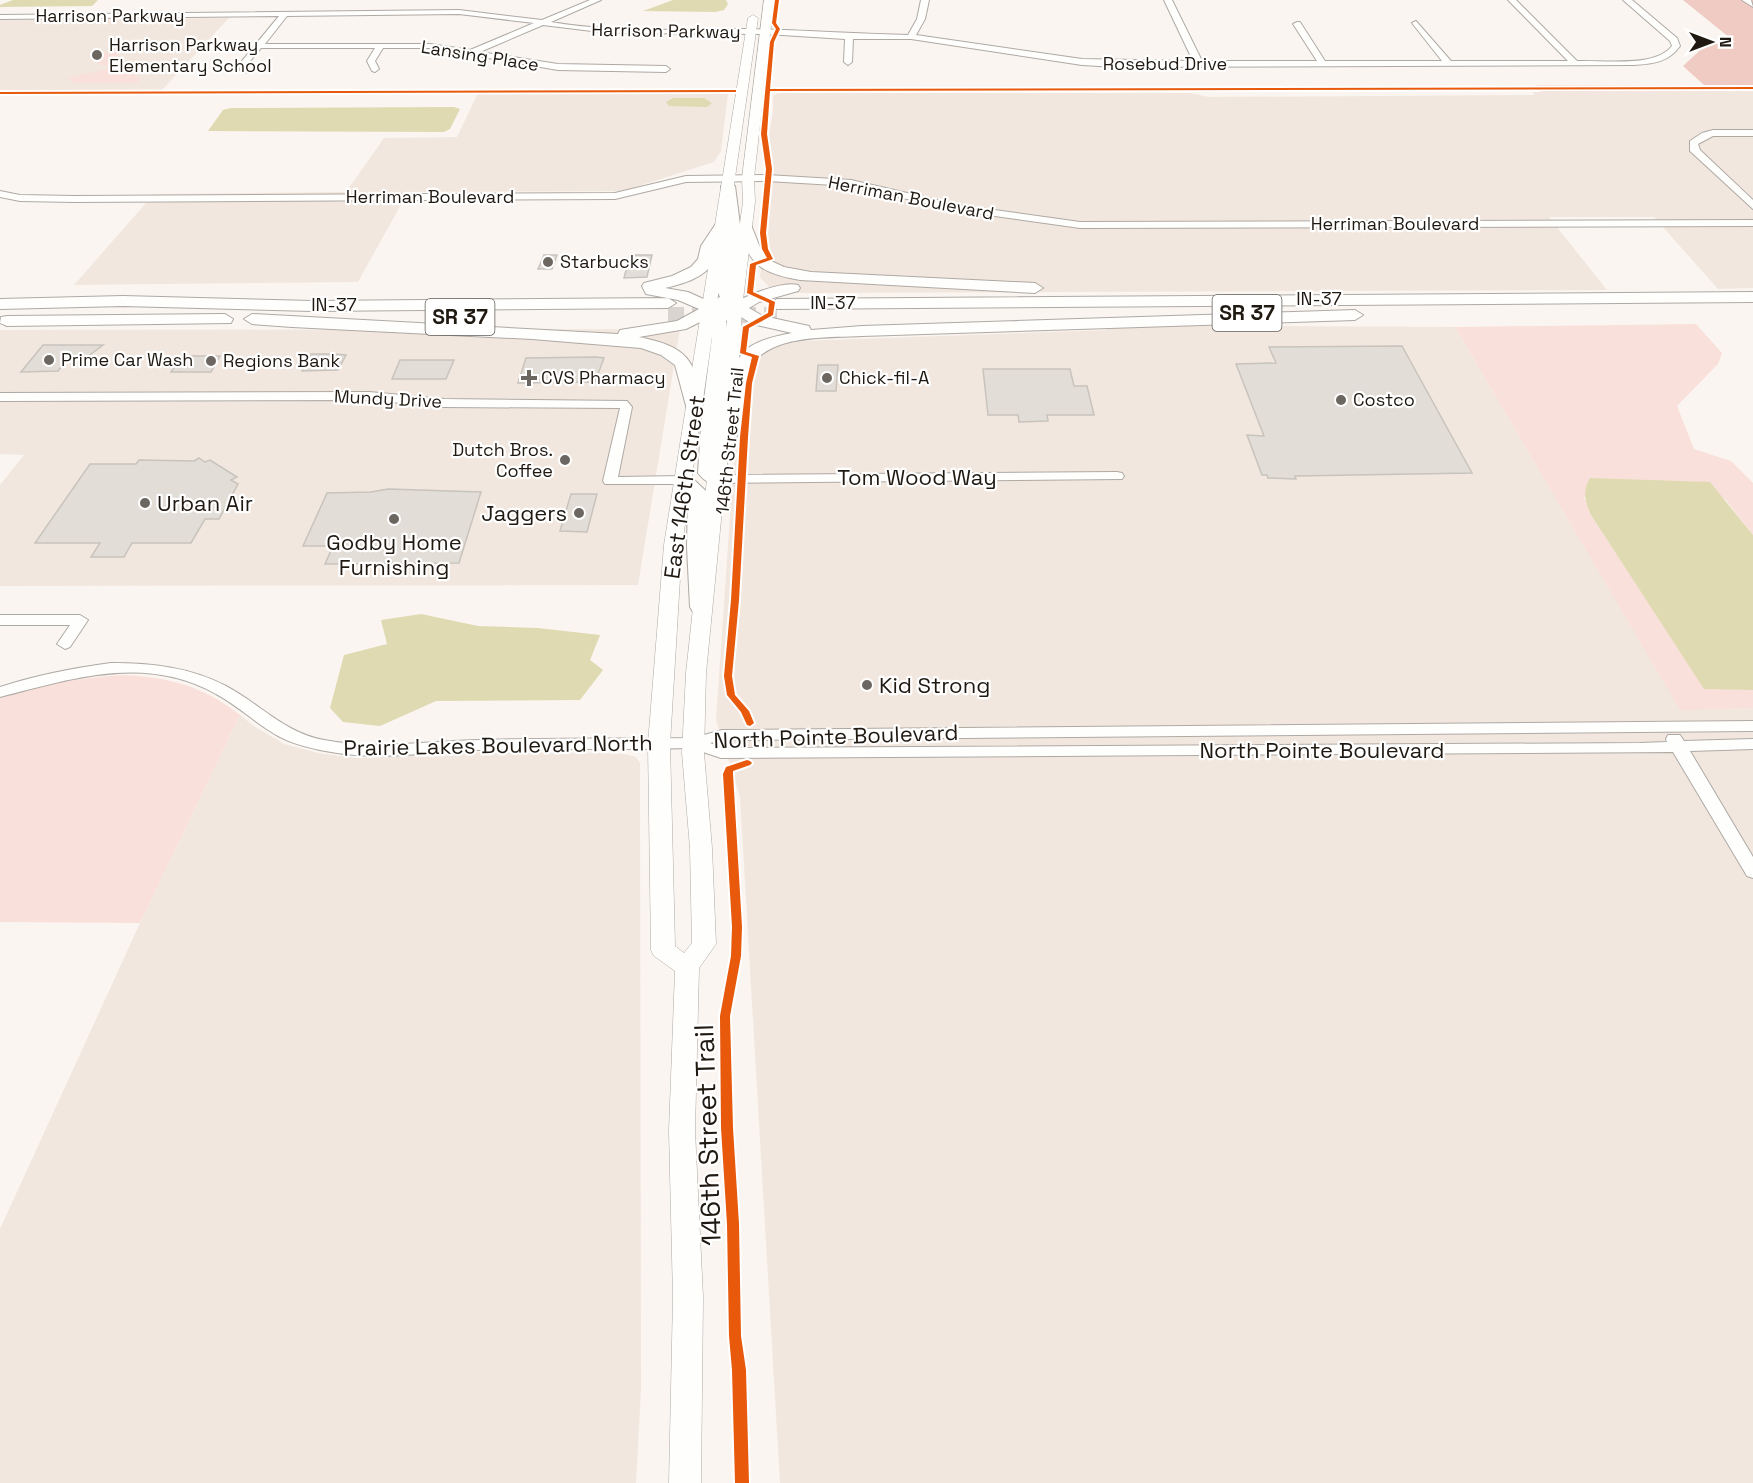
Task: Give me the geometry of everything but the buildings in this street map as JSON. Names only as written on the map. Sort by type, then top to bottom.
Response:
[{"type":"highway","points":[[729,182],[733,224],[725,290],[754,319],[789,328],[862,331]]},
{"type":"highway","points":[[266,304],[317,300],[630,289],[664,284],[698,270],[722,225]]},
{"type":"highway","points":[[746,228],[754,251],[768,266],[808,276],[1268,299]]},
{"type":"highway","points":[[528,333],[637,333],[680,325],[714,315],[734,299],[759,297],[794,287],[832,283],[902,282]]},
{"type":"highway","points":[[630,289],[675,294],[702,303],[714,315],[721,327],[707,443],[708,473],[716,479]]},
{"type":"highway","name":"IN-37","points":[[1682,314],[1355,315],[777,309],[1221,302],[1268,299],[1753,297]]},
{"type":"highway","name":"IN-37","points":[[0,304],[123,301],[668,309],[252,319],[0,321]]},
{"type":"highway","points":[[704,342],[714,315]]},
{"type":"highway","points":[[723,442],[735,429],[741,375],[745,360],[754,352],[783,339],[862,331],[1355,315]]},
{"type":"highway","points":[[252,319],[528,333],[640,343],[671,353],[684,363],[694,409]]},
{"type":"highway","points":[[683,480],[698,493],[697,547],[701,607]]},
{"type":"main road","name":"East 146th Street","points":[[704,342],[673,545],[659,744],[663,950],[687,967],[704,944],[701,848],[693,743],[701,607],[716,479],[723,442],[734,299],[746,228],[758,32],[757,0]]},
{"type":"main road","name":"East 146th Street","points":[[714,315],[722,225],[729,182],[758,32],[769,0]]},
{"type":"main road","points":[[685,1483],[688,1297],[682,1131],[687,967]]},
{"type":"street","points":[[402,12],[410,0]]},
{"type":"street","points":[[472,52],[597,0]]},
{"type":"street","points":[[911,37],[921,19],[925,0]]},
{"type":"street","points":[[1168,0],[1199,64]]},
{"type":"street","points":[[1512,0],[1575,63]]},
{"type":"street","name":"Rosebud Drive","points":[[758,32],[911,37],[1094,63],[1644,62],[1662,58],[1674,51],[1676,46],[1674,40],[1627,0]]},
{"type":"street","points":[[1746,0],[1753,5]]},
{"type":"street","points":[[162,16],[172,6]]},
{"type":"street","name":"Harrison Parkway","points":[[0,16],[402,12],[485,14],[591,30],[624,32],[758,32]]},
{"type":"street","points":[[244,70],[244,63],[286,13]]},
{"type":"street","points":[[1296,24],[1323,64]]},
{"type":"street","points":[[1416,24],[1449,64]]},
{"type":"street","points":[[848,62],[849,36]]},
{"type":"street","points":[[375,69],[371,61],[381,45]]},
{"type":"street","name":"Lansing Place","points":[[258,46],[430,46],[558,67],[666,69]]},
{"type":"street","points":[[1753,133],[1713,134],[1701,137],[1692,143],[1695,151],[1753,206]]},
{"type":"street","name":"Herriman Boulevard","points":[[0,194],[20,198],[62,199],[615,196],[686,179],[729,182],[748,177],[851,183],[959,208],[1080,225],[1753,223]]},
{"type":"street","name":"Mundy Drive","points":[[0,397],[369,396],[444,403],[623,404],[626,407],[610,481],[683,480]]},
{"type":"street","name":"Tom Wood Way","points":[[716,479],[1117,476]]},
{"type":"street","points":[[0,620],[80,620],[65,644]]},
{"type":"street","name":"Prairie Lakes Boulevard North","points":[[0,692],[69,674],[139,668],[173,672],[207,682],[291,736],[334,747],[385,751],[484,745],[693,743]]},
{"type":"street","name":"North Pointe Boulevard","points":[[693,743],[731,735],[1753,726]]},
{"type":"street","points":[[1668,728],[1753,872]]},
{"type":"street","name":"North Pointe Boulevard","points":[[693,743],[721,753],[1679,747],[1753,744]]},
{"type":"shaded area","points":[[13,0],[98,0],[92,6],[0,7]]},
{"type":"shaded area","points":[[673,0],[726,0],[728,4],[724,10],[715,12],[643,11]]},
{"type":"shaded area","points":[[1683,0],[1753,0],[1753,91],[1541,92],[1536,85],[1704,85],[1683,66],[1708,43],[1735,42]]},
{"type":"shaded area","name":"Harrison Parkway Elementary School","points":[[229,18],[162,90],[0,90],[0,20]]},
{"type":"shaded area","points":[[119,52],[121,67],[141,79],[137,83],[75,83],[67,78],[108,69],[110,66],[98,64],[97,54]]},
{"type":"shaded area","points":[[1753,91],[1753,288],[1718,289],[1654,217],[1549,217],[1607,290],[798,293],[772,290],[760,277],[773,164],[770,156],[769,134],[773,96],[778,93],[1190,93],[1209,97]]},
{"type":"shaded area","points":[[478,93],[728,94],[721,151],[714,162],[623,191],[408,192],[358,282],[74,285],[154,194],[346,192],[384,138],[457,137]]},
{"type":"shaded area","points":[[673,98],[704,98],[712,103],[707,107],[669,106],[666,102]]},
{"type":"shaded area","points":[[454,107],[460,109],[450,129],[444,132],[208,131],[223,110],[231,108]]},
{"type":"shaded area","points":[[1696,324],[1722,353],[1718,364],[1677,406],[1694,449],[1731,461],[1753,483],[1753,535],[1725,499],[1584,497],[1591,515],[1704,688],[1753,690],[1753,708],[1680,710],[1455,327]]},
{"type":"shaded area","points":[[1109,325],[1455,327],[1680,709],[1753,708],[1753,1483],[780,1483],[740,797],[716,720],[733,473],[748,370],[752,358],[764,351],[798,341],[1107,330]]},
{"type":"shaded area","points":[[680,329],[638,585],[0,586],[0,485],[24,455],[0,454],[0,330]]},
{"type":"shaded area","points":[[1590,478],[1710,482],[1753,535],[1753,690],[1704,689],[1591,515],[1585,496]]},
{"type":"shaded area","points":[[421,614],[478,626],[538,628],[600,635],[590,660],[603,670],[580,700],[436,701],[380,726],[343,722],[330,708],[344,655],[387,644],[381,620]]},
{"type":"shaded area","points":[[122,675],[155,678],[185,685],[213,697],[240,715],[140,923],[0,922],[0,698],[60,682]]},
{"type":"shaded area","points":[[240,715],[284,744],[318,753],[356,758],[488,752],[600,753],[625,754],[636,757],[640,763],[641,1390],[636,1483],[0,1483],[0,1229],[140,923]]},
{"type":"tunnel","points":[[668,315],[777,315]]},
{"type":"cycle path","name":"146th Street Trail","points":[[750,723],[745,711],[731,695],[728,676],[735,600],[744,437],[749,383],[756,356],[743,353],[746,327],[771,314],[772,302],[750,293],[753,264],[770,259],[765,249],[763,233],[769,169],[764,134],[772,42],[778,29],[774,23],[777,0]]},
{"type":"cycle path","points":[[767,90],[1753,88]]},
{"type":"cycle path","points":[[0,93],[734,91]]},
{"type":"cycle path","name":"146th Street Trail","points":[[742,1483],[739,1370],[735,1336],[733,1224],[727,1128],[725,1016],[736,956],[737,927],[728,774],[729,769],[747,763]]},
{"type":"place","name":"Harrison Parkway Elementary School","points":[[97,55]]},
{"type":"place","name":"Starbucks","points":[[548,262]]},
{"type":"place","name":"Prime Car Wash","points":[[49,360]]},
{"type":"place","name":"Regions Bank","points":[[211,361]]},
{"type":"place","name":"CVS Pharmacy","points":[[529,378]]},
{"type":"place","name":"Chick-fil-A","points":[[827,378]]},
{"type":"place","name":"Costco","points":[[1341,400]]},
{"type":"place","name":"Dutch Bros. Coffee","points":[[565,460]]},
{"type":"place","name":"Urban Air","points":[[145,503]]},
{"type":"place","name":"Jaggers","points":[[579,513]]},
{"type":"place","name":"Godby Home Furnishing","points":[[394,519]]},
{"type":"place","name":"Kid Strong","points":[[867,685]]}]
